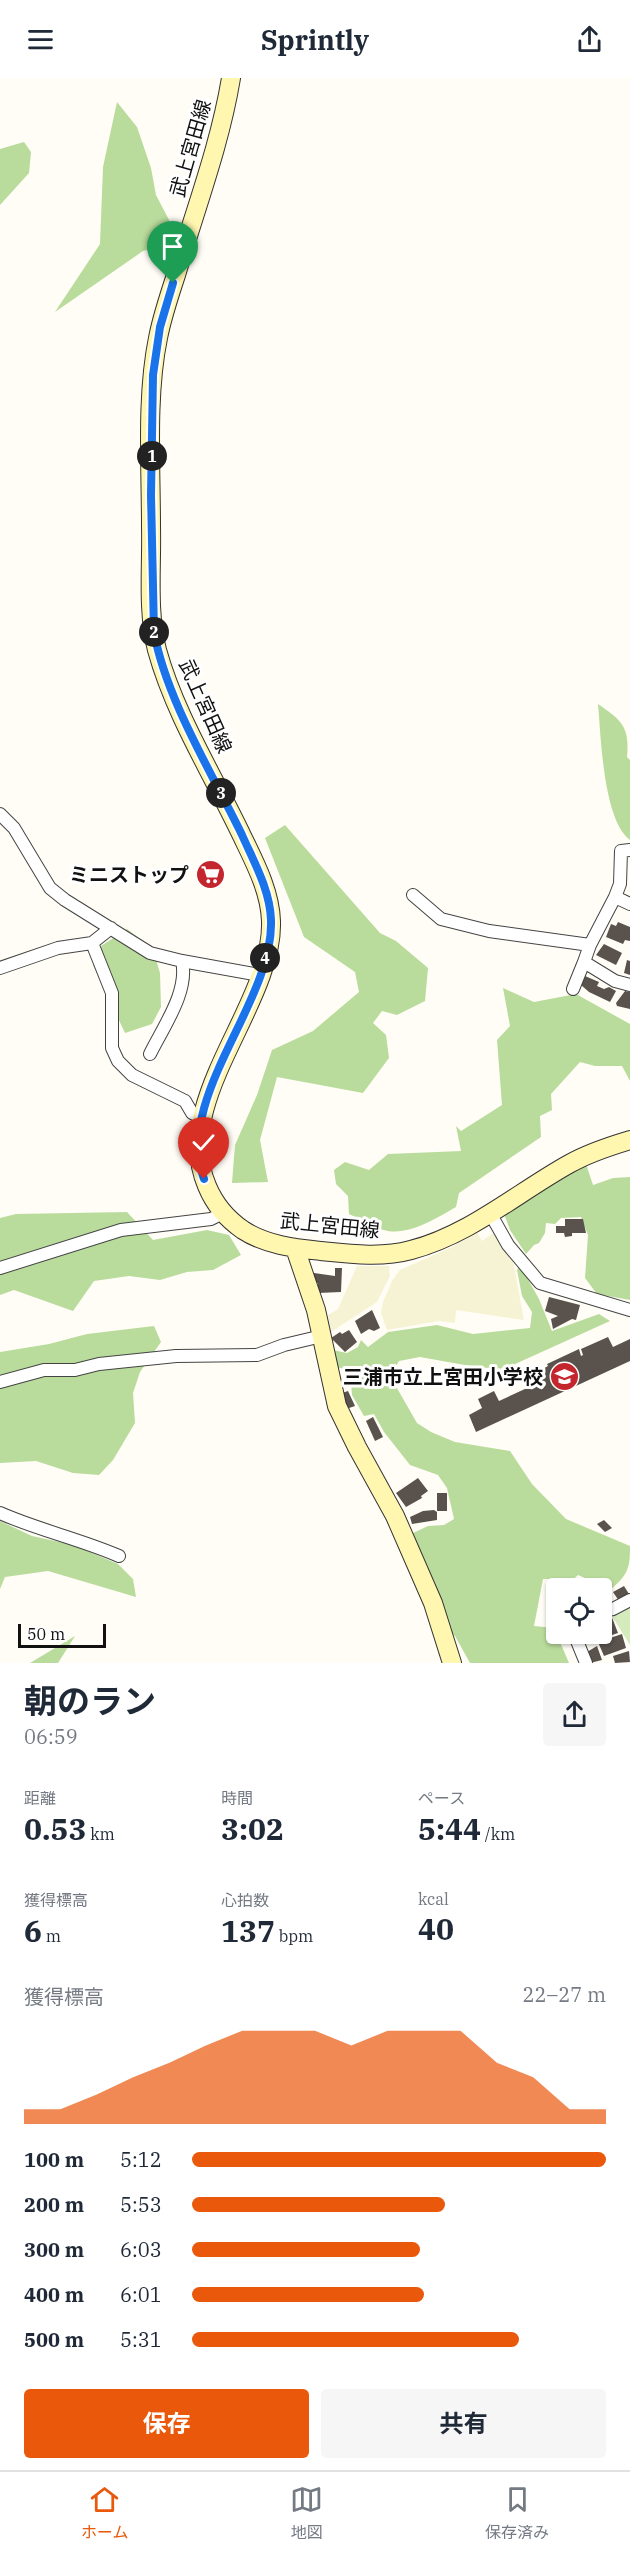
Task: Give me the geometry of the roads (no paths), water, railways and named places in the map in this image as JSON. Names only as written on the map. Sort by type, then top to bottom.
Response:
[{"type":"main road","name":"武上宮田線","points":[[231,78],[221,127],[157,342],[152,389],[152,602],[156,645],[168,679],[249,850],[267,895],[271,931],[260,975],[217,1074],[202,1118],[199,1138],[202,1173],[211,1195],[223,1213],[241,1229],[252,1235],[295,1248],[364,1254],[398,1253],[432,1243],[490,1213],[572,1162],[630,1140]]},
{"type":"main road","points":[[295,1248],[312,1297],[337,1406],[395,1516],[433,1604],[452,1663]]},
{"type":"street","points":[[0,814],[14,828],[50,888],[65,900],[150,953],[260,975]]},
{"type":"street","points":[[573,989],[590,945],[620,884],[621,850],[630,850]]},
{"type":"street","points":[[413,895],[441,919],[489,930],[590,945]]},
{"type":"street","points":[[615,897],[630,904]]},
{"type":"street","points":[[0,968],[58,948],[92,943],[111,928]]},
{"type":"street","points":[[92,943],[112,993],[111,1047],[118,1061],[132,1075],[186,1101],[192,1113],[202,1118]]},
{"type":"street","points":[[150,1054],[178,997],[185,972],[182,961]]},
{"type":"street","points":[[584,962],[615,981],[630,985]]},
{"type":"street","points":[[0,1268],[121,1230],[211,1219],[223,1213]]},
{"type":"street","points":[[490,1213],[508,1245],[540,1283],[630,1310]]},
{"type":"street","points":[[0,1382],[44,1370],[75,1370],[99,1364],[176,1356],[257,1355],[284,1345],[322,1336]]},
{"type":"street","points":[[0,1513],[17,1521],[85,1541],[119,1556]]},
{"type":"street","points":[[612,1609],[630,1600]]},
{"type":"street","points":[[578,1644],[586,1663]]},
{"type":"place","name":"ミニストップ","points":[[210,874]]},
{"type":"place","name":"三浦市立上宮田小学校","points":[[564,1376]]}]
